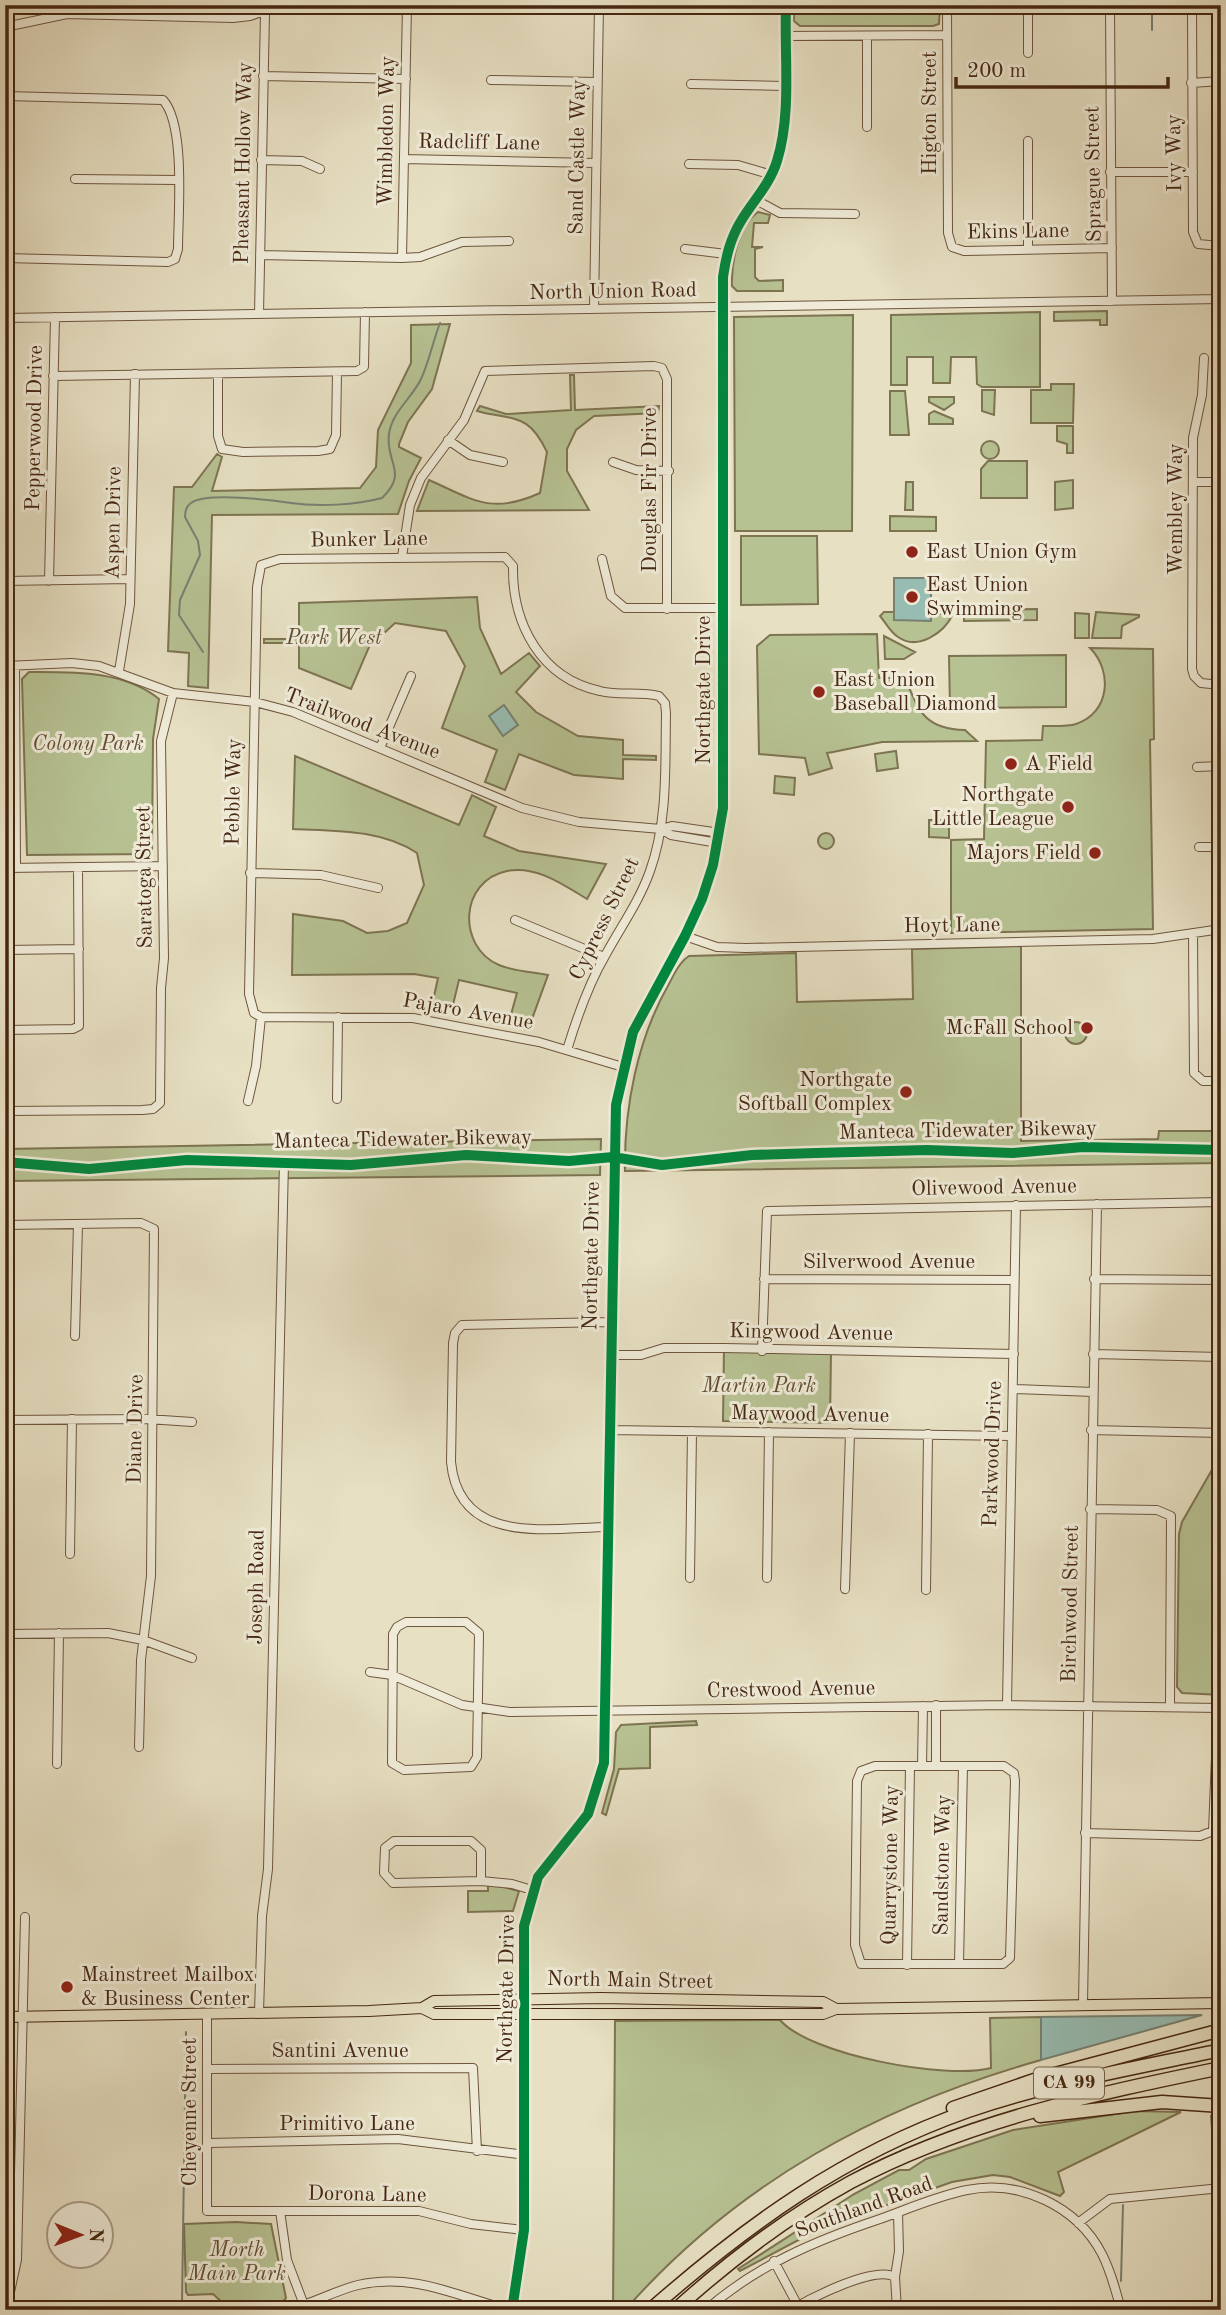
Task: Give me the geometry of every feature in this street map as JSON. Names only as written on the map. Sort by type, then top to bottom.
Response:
[{"type":"highway","points":[[841,2168],[910,2126],[979,2098],[1071,2069],[1221,2030]]},
{"type":"highway","name":"CA 99","points":[[650,2310],[740,2233],[841,2168],[920,2129],[1009,2098],[1221,2050]]},
{"type":"highway","name":"CA 99","points":[[676,2310],[742,2253],[850,2183],[921,2150],[1042,2108],[1221,2068]]},
{"type":"highway","points":[[998,2122],[1161,2102],[1221,2106]]},
{"type":"main road","name":"North Main Street","points":[[422,2008],[434,2001],[523,1999],[823,2002],[836,2010]]},
{"type":"main road","name":"North Main Street","points":[[5,2017],[422,2008],[434,2014],[823,2014],[836,2010],[1221,2003]]},
{"type":"street","points":[[150,5],[150,16]]},
{"type":"street","points":[[5,27],[67,14],[233,18],[265,12],[281,5]]},
{"type":"street","name":"Wimbledon Way","points":[[402,258],[407,5]]},
{"type":"street","name":"Sand Castle Way","points":[[594,309],[599,5]]},
{"type":"street","name":"Northgate Drive","points":[[511,2310],[524,2230],[526,2155],[522,2015],[523,1933],[532,1890],[552,1858],[582,1824],[591,1809],[604,1763],[613,1140],[623,1067],[633,1032],[702,899],[720,833],[723,808],[723,308],[726,254],[741,220],[772,175],[784,119],[786,5]]},
{"type":"street","name":"Higton Street","points":[[947,5],[948,221]]},
{"type":"street","points":[[1028,5],[1028,53]]},
{"type":"street","points":[[1110,5],[1153,5]]},
{"type":"street","name":"Sprague Street","points":[[1110,5],[1112,300]]},
{"type":"street","name":"Ivy Way","points":[[1192,5],[1193,232],[1198,244],[1221,246]]},
{"type":"street","name":"Pheasant Hollow Way","points":[[259,314],[265,12]]},
{"type":"street","points":[[785,36],[947,35]]},
{"type":"street","points":[[867,37],[867,127]]},
{"type":"street","points":[[263,76],[406,79]]},
{"type":"street","points":[[491,80],[596,82]]},
{"type":"street","points":[[1191,83],[1221,81]]},
{"type":"street","points":[[691,84],[784,86]]},
{"type":"street","points":[[5,96],[157,98],[167,103],[178,149],[179,180],[177,257],[168,262],[5,258]]},
{"type":"street","points":[[1028,141],[1028,248]]},
{"type":"street","name":"Radcliff Lane","points":[[404,159],[596,163]]},
{"type":"street","points":[[261,160],[302,161],[320,169]]},
{"type":"street","points":[[689,164],[756,167],[772,175]]},
{"type":"street","points":[[1110,172],[1193,172]]},
{"type":"street","points":[[75,179],[179,180]]},
{"type":"street","points":[[756,200],[780,213],[855,214]]},
{"type":"street","name":"Ekins Lane","points":[[948,221],[949,243],[956,250],[1112,248]]},
{"type":"street","points":[[260,255],[402,258],[420,257],[462,242],[509,242]]},
{"type":"street","points":[[685,249],[726,254]]},
{"type":"street","name":"North Union Road","points":[[5,318],[1221,299]]},
{"type":"street","points":[[53,376],[337,372],[361,369],[366,357],[365,312]]},
{"type":"street","name":"Pepperwood Drive","points":[[49,581],[55,317]]},
{"type":"street","name":"Wembley Way","points":[[1204,358],[1202,395],[1193,438],[1192,662],[1196,679],[1201,683],[1221,685]]},
{"type":"street","name":"Douglas Fir Drive","points":[[448,440],[470,409],[485,371],[654,366],[666,372],[667,609]]},
{"type":"street","points":[[218,374],[218,436],[222,449],[243,452],[318,451],[330,449],[337,435],[337,372]]},
{"type":"street","name":"Aspen Drive","points":[[119,671],[128,628],[135,374]]},
{"type":"street","points":[[402,557],[412,498],[432,458],[448,440],[470,455],[503,462]]},
{"type":"street","points":[[613,462],[636,470],[668,471]]},
{"type":"street","points":[[1193,482],[1221,482]]},
{"type":"street","name":"Bunker Lane","points":[[261,565],[280,559],[505,557],[513,563],[513,588],[520,621],[534,647],[551,665],[579,684],[597,691],[640,695]]},
{"type":"street","points":[[602,559],[611,596],[625,608],[724,608]]},
{"type":"street","name":"Pebble Way","points":[[261,565],[257,587],[249,994],[254,1013],[261,1017]]},
{"type":"street","points":[[5,581],[130,579]]},
{"type":"street","name":"Trailwood Avenue","points":[[10,666],[86,664],[119,671],[173,693],[254,702],[293,712],[522,808],[554,817],[661,829],[672,826],[720,833]]},
{"type":"street","points":[[10,666],[16,786],[16,868]]},
{"type":"street","points":[[380,748],[411,676]]},
{"type":"street","name":"Saratoga Street","points":[[5,1111],[153,1109],[160,1103],[164,958],[161,741],[173,693]]},
{"type":"street","name":"Cypress Street","points":[[567,1049],[578,1014],[604,957],[643,890],[661,829],[665,703],[659,696],[640,695]]},
{"type":"street","points":[[1197,767],[1221,766]]},
{"type":"street","points":[[5,786],[16,786]]},
{"type":"street","name":"Trailwood Avenue","points":[[661,829],[671,835],[718,843]]},
{"type":"street","points":[[1199,847],[1221,847]]},
{"type":"street","points":[[5,868],[163,866]]},
{"type":"street","points":[[5,1030],[73,1029],[79,1026],[78,867]]},
{"type":"street","points":[[250,873],[321,875],[378,888]]},
{"type":"street","points":[[515,920],[604,957]]},
{"type":"street","name":"Hoyt Lane","points":[[685,936],[717,947],[746,948],[1153,939],[1221,929]]},
{"type":"street","points":[[1193,933],[1194,1069],[1200,1080],[1221,1082]]},
{"type":"street","points":[[5,950],[79,949]]},
{"type":"street","name":"Pajaro Avenue","points":[[261,1017],[390,1016],[448,1023],[567,1049],[623,1067]]},
{"type":"street","points":[[248,1101],[256,1066],[261,1017]]},
{"type":"street","points":[[337,1099],[338,1017]]},
{"type":"street","name":"Joseph Road","points":[[259,2012],[261,1926],[268,1869],[284,1162]]},
{"type":"street","name":"Olivewood Avenue","points":[[764,1279],[767,1211],[1221,1202]]},
{"type":"street","name":"Birchwood Street","points":[[1083,2004],[1097,1204]]},
{"type":"street","name":"Parkwood Drive","points":[[1007,1705],[1016,1205]]},
{"type":"street","name":"Diane Drive","points":[[78,1224],[145,1223],[152,1227],[156,1238],[151,1576],[143,1640],[139,1747]]},
{"type":"street","points":[[5,1225],[78,1224],[75,1336]]},
{"type":"street","points":[[762,1351],[764,1279]]},
{"type":"street","name":"Silverwood Avenue","points":[[764,1279],[1014,1280]]},
{"type":"street","points":[[1094,1279],[1221,1280]]},
{"type":"street","points":[[608,1527],[504,1526],[479,1516],[463,1500],[452,1475],[451,1462],[453,1343],[457,1330],[462,1325],[610,1322]]},
{"type":"street","name":"Kingwood Avenue","points":[[609,1355],[640,1355],[664,1348],[1014,1354]]},
{"type":"street","points":[[1093,1354],[1221,1357]]},
{"type":"street","points":[[1013,1389],[1093,1392]]},
{"type":"street","points":[[70,1554],[72,1419]]},
{"type":"street","points":[[5,1420],[191,1422]]},
{"type":"street","name":"Maywood Avenue","points":[[609,1430],[1011,1436]]},
{"type":"street","points":[[1091,1430],[1221,1433]]},
{"type":"street","points":[[690,1578],[692,1431]]},
{"type":"street","points":[[767,1578],[769,1432]]},
{"type":"street","points":[[845,1589],[850,1433]]},
{"type":"street","points":[[926,1590],[928,1434]]},
{"type":"street","points":[[1090,1509],[1166,1511],[1172,1520],[1170,1706]]},
{"type":"street","points":[[471,1623],[479,1633],[477,1757],[471,1768],[397,1768],[391,1758],[392,1675],[393,1634],[400,1624],[471,1623]]},
{"type":"street","points":[[57,1764],[59,1633]]},
{"type":"street","points":[[5,1634],[108,1633],[143,1640],[192,1658]]},
{"type":"street","name":"Crestwood Avenue","points":[[370,1672],[392,1675],[477,1709],[510,1712],[936,1705],[1219,1708]]},
{"type":"street","points":[[936,1705],[936,1766]]},
{"type":"street","points":[[922,1766],[923,1706]]},
{"type":"street","points":[[1085,1832],[1200,1836],[1213,1831],[1216,1825],[1219,1708]]},
{"type":"street","points":[[870,1766],[922,1766],[1010,1768],[1014,1773],[1012,1939],[1010,1958],[1006,1963],[868,1966],[858,1962],[855,1920],[857,1781],[861,1771],[870,1766]]},
{"type":"street","name":"Quarrystone Way","points":[[907,1965],[910,1766]]},
{"type":"street","name":"Sandstone Way","points":[[959,1965],[963,1766]]},
{"type":"street","points":[[481,1881],[481,1850],[471,1841],[394,1841],[385,1848],[384,1874],[393,1883],[481,1881],[512,1884],[532,1890]]},
{"type":"street","points":[[6,2310],[17,2260],[25,1917]]},
{"type":"street","name":"Cheyenne Street","points":[[207,2012],[207,2211]]},
{"type":"street","name":"Santini Avenue","points":[[207,2069],[473,2068],[477,2151]]},
{"type":"street","name":"Primitivo Lane","points":[[209,2143],[398,2139],[477,2151],[526,2155]]},
{"type":"street","name":"Southland Road","points":[[706,2310],[728,2291],[774,2261],[842,2232],[980,2188],[1010,2189],[1049,2202],[1079,2223],[1102,2254],[1121,2310]]},
{"type":"street","points":[[1079,2223],[1110,2199],[1221,2188]]},
{"type":"street","name":"Dorona Lane","points":[[207,2211],[419,2211],[471,2224],[524,2230]]},
{"type":"street","points":[[281,2211],[287,2260],[304,2305]]},
{"type":"street","points":[[897,2310],[895,2277],[900,2251],[898,2213]]},
{"type":"street","points":[[774,2261],[794,2308],[867,2276],[885,2273],[895,2277]]},
{"type":"street","points":[[287,2310],[356,2285],[399,2281],[428,2284],[511,2310]]},
{"type":"street","points":[[196,2305],[213,2310]]},
{"type":"green space","points":[[794,5],[940,5],[939,24],[800,26],[794,21]]},
{"type":"green space","points":[[758,212],[770,215],[768,223],[754,223],[752,247],[763,247],[755,249],[755,277],[759,281],[783,280],[783,291],[737,291],[732,286],[737,246],[745,226]]},
{"type":"green space","points":[[1107,311],[1107,325],[1100,325],[1100,320],[1054,321],[1054,312]]},
{"type":"green space","points":[[1040,312],[1040,387],[982,387],[977,384],[976,357],[951,357],[950,383],[933,383],[933,357],[907,357],[907,385],[891,385],[891,315]]},
{"type":"green space","points":[[853,315],[852,531],[735,531],[734,317]]},
{"type":"green space","points":[[450,324],[432,389],[408,422],[399,444],[399,447],[421,458],[409,481],[398,514],[212,515],[208,688],[188,686],[189,653],[168,651],[174,487],[192,487],[217,454],[222,457],[212,491],[360,488],[376,467],[378,430],[411,363],[411,325]]},
{"type":"green space","points":[[570,375],[574,375],[575,410],[659,406],[658,413],[594,416],[576,430],[567,449],[567,471],[589,510],[417,511],[429,480],[471,499],[495,504],[523,500],[540,493],[547,452],[540,439],[519,420],[477,411],[480,406],[506,414],[571,410]]},
{"type":"green space","points":[[1051,384],[1074,384],[1073,423],[1031,423],[1031,390],[1051,390]]},
{"type":"green space","points":[[982,390],[995,390],[994,415],[982,411]]},
{"type":"green space","points":[[890,391],[905,391],[909,435],[890,435]]},
{"type":"green space","points":[[929,397],[954,397],[954,403],[944,410],[929,402]]},
{"type":"green space","points":[[5,408],[10,408],[8,538],[5,538]]},
{"type":"green space","points":[[934,411],[953,419],[953,424],[929,424],[929,414]]},
{"type":"green space","points":[[1057,426],[1073,426],[1073,453],[1067,453],[1067,444],[1057,441]]},
{"type":"green space","points":[[990,441],[996,444],[999,450],[996,456],[990,459],[984,456],[981,450],[984,444]]},
{"type":"green space","points":[[988,461],[1027,461],[1027,498],[981,498],[981,469]]},
{"type":"green space","points":[[1073,480],[1073,508],[1055,510],[1055,482]]},
{"type":"green space","points":[[906,482],[913,482],[913,510],[905,510]]},
{"type":"green space","points":[[890,516],[936,517],[936,531],[890,531]]},
{"type":"green space","points":[[741,536],[817,536],[818,604],[741,605]]},
{"type":"green space","name":"Park West","points":[[477,597],[480,628],[501,674],[529,653],[540,666],[516,692],[536,712],[578,736],[623,740],[623,755],[656,756],[656,760],[623,759],[623,779],[574,775],[519,754],[505,790],[485,782],[497,750],[442,728],[465,666],[446,631],[395,623],[369,647],[351,689],[299,668],[299,643],[264,643],[264,639],[299,639],[299,603]]},
{"type":"green space","points":[[1037,609],[1037,620],[964,621],[964,610]]},
{"type":"green space","points":[[884,612],[894,612],[894,620],[931,620],[931,614],[953,614],[937,633],[930,638],[914,642],[906,641],[893,633],[880,616]]},
{"type":"green space","points":[[1096,612],[1139,617],[1122,626],[1121,638],[1092,638]]},
{"type":"green space","points":[[1075,613],[1089,614],[1089,638],[1075,638]]},
{"type":"green space","name":"East Union Baseball Diamond","points":[[877,634],[879,678],[905,678],[925,716],[940,726],[965,730],[977,741],[882,742],[827,753],[832,768],[809,775],[805,758],[759,754],[757,646],[770,635]]},
{"type":"green space","points":[[884,636],[915,652],[904,659],[885,659]]},
{"type":"green space","name":"Northgate Little League","points":[[1090,648],[1153,649],[1154,739],[1150,740],[1153,929],[951,933],[951,840],[984,839],[986,741],[1042,740],[1043,726],[1076,724],[1096,711],[1101,701],[1105,679],[1097,657]]},
{"type":"green space","points":[[1066,655],[1066,707],[950,708],[949,656]]},
{"type":"green space","name":"Colony Park","points":[[29,672],[79,673],[114,678],[145,690],[159,699],[153,739],[152,854],[27,855],[22,679]]},
{"type":"green space","points":[[896,751],[898,768],[877,771],[875,754]]},
{"type":"green space","points":[[295,756],[459,825],[472,795],[496,807],[484,836],[519,851],[606,864],[587,899],[549,877],[518,870],[491,877],[480,887],[472,900],[470,930],[485,956],[505,967],[548,975],[528,1030],[508,1025],[517,993],[459,980],[451,1013],[431,1010],[438,978],[414,974],[292,975],[293,914],[343,921],[367,933],[388,931],[407,923],[424,885],[417,853],[403,845],[373,835],[293,829]]},
{"type":"green space","points":[[775,776],[795,778],[794,795],[774,793]]},
{"type":"green space","points":[[929,820],[949,820],[949,838],[929,837]]},
{"type":"green space","points":[[826,833],[832,835],[832,847],[826,849],[820,847],[818,841],[820,835]]},
{"type":"green space","points":[[1021,946],[1021,1141],[1158,1139],[1159,1131],[1221,1131],[1221,1163],[625,1171],[630,1099],[641,1050],[659,1004],[678,968],[689,956],[796,953],[797,1002],[913,999],[912,949]]},
{"type":"green space","points":[[1076,1022],[1084,1025],[1087,1033],[1084,1041],[1076,1044],[1068,1041],[1065,1033],[1068,1025]]},
{"type":"green space","points":[[601,1139],[600,1175],[5,1181],[5,1149]]},
{"type":"green space","name":"Martin Park","points":[[724,1348],[831,1352],[830,1423],[723,1421]]},
{"type":"green space","points":[[1213,1468],[1221,1468],[1221,1695],[1182,1693],[1177,1687],[1179,1534],[1182,1522]]},
{"type":"green space","points":[[696,1721],[697,1725],[650,1727],[650,1768],[619,1769],[606,1815],[602,1813],[614,1769],[616,1732],[621,1725]]},
{"type":"green space","points":[[488,1883],[519,1891],[513,1911],[468,1912],[468,1891],[488,1891]]},
{"type":"green space","points":[[1041,2017],[1041,2060],[924,2100],[815,2154],[715,2223],[669,2264],[625,2310],[613,2310],[615,2021],[780,2020],[796,2033],[848,2054],[913,2067],[971,2071],[991,2068],[990,2018]]},
{"type":"green space","points":[[1135,2111],[1181,2112],[1058,2172],[1064,2192],[1060,2196],[1010,2177],[993,2175],[952,2182],[821,2228],[740,2271],[738,2269],[854,2194],[899,2170],[909,2170],[926,2159],[1013,2130]]},
{"type":"green space","name":"Morth Main Park","points":[[184,2224],[271,2224],[286,2298],[281,2304],[225,2305],[213,2294],[188,2295],[186,2292]]},
{"type":"water","name":"East Union Swimming","points":[[894,578],[931,578],[931,621],[894,620]]},
{"type":"water","points":[[504,705],[518,725],[503,736],[489,716]]},
{"type":"water","points":[[1202,2015],[1041,2060],[1041,2017]]},
{"type":"water","points":[[1211,2116],[1221,2119],[1221,2182],[1216,2183]]},
{"type":"waterway","points":[[1152,7],[1152,30]]},
{"type":"waterway","points":[[203,652],[179,615],[180,600],[200,555],[198,541],[185,517],[188,506],[199,500],[224,497],[325,505],[382,498],[390,489],[395,474],[389,444],[391,426],[421,379],[440,323]]},
{"type":"waterway","points":[[182,2303],[186,2032]]},
{"type":"waterway","points":[[1121,2281],[1123,2205]]},
{"type":"cycle path","points":[[512,2310],[524,2230],[524,1926],[538,1877],[588,1814],[604,1763],[616,1105],[633,1032],[702,899],[713,865],[723,808],[723,277],[734,235],[770,177],[782,143],[786,104],[786,5]]},
{"type":"cycle path","name":"Manteca Tidewater Bikeway","points":[[5,1162],[89,1169],[187,1160],[351,1165],[466,1155],[569,1161],[613,1157],[662,1165],[752,1155],[927,1150],[1013,1153],[1083,1147],[1221,1150]]},
{"type":"place","name":"East Union Gym","points":[[912,552]]},
{"type":"place","name":"East Union Swimming","points":[[912,597]]},
{"type":"place","name":"East Union Baseball Diamond","points":[[819,692]]},
{"type":"place","name":"A Field","points":[[1011,764]]},
{"type":"place","name":"Northgate Little League","points":[[1068,807]]},
{"type":"place","name":"Majors Field","points":[[1095,853]]},
{"type":"place","name":"McFall School","points":[[1087,1028]]},
{"type":"place","name":"Northgate Softball Complex","points":[[906,1092]]},
{"type":"place","name":"Mainstreet Mailbox & Business Center","points":[[67,1987]]}]
